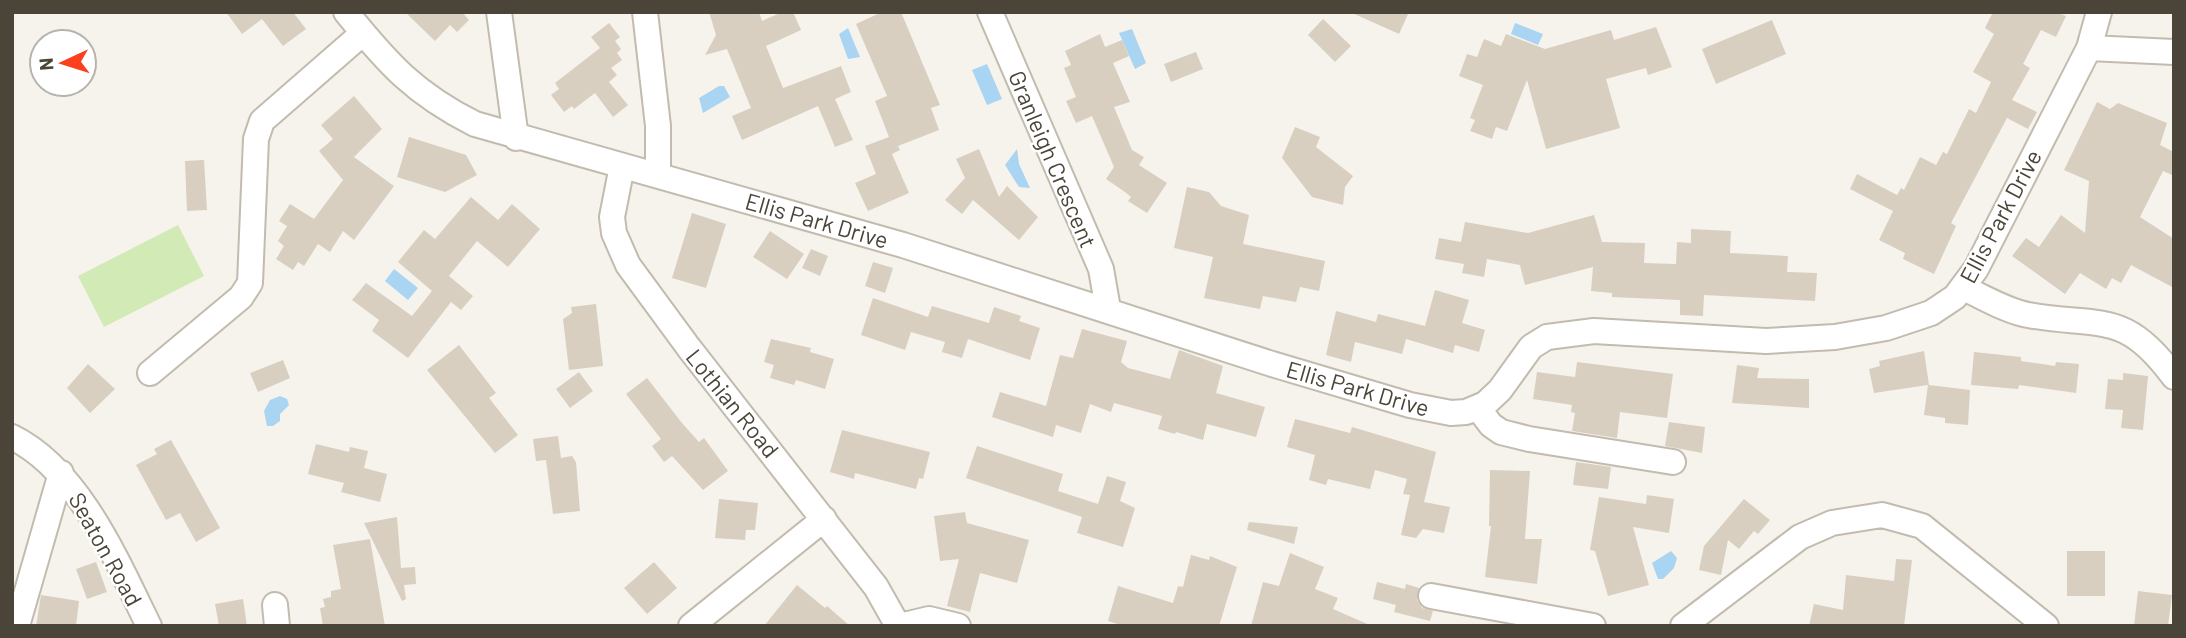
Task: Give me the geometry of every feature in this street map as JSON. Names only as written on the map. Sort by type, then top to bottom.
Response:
[{"type":"street","name":"Ellis Park Drive","points":[[346,12],[410,85],[440,107],[475,124],[516,138],[659,175],[903,245],[1272,364],[1410,405],[1451,413],[1478,408],[1500,390],[1531,347],[1547,337],[1594,331],[1766,341],[1835,337],[1915,320],[1941,307],[1963,288],[1976,269],[2089,48],[2099,12]]},
{"type":"street","points":[[499,12],[516,138]]},
{"type":"street","points":[[645,12],[658,126],[659,175]]},
{"type":"street","name":"Granleigh Crescent","points":[[990,12],[1101,269],[1108,309]]},
{"type":"street","points":[[150,373],[241,297],[250,283],[256,139],[262,121],[362,33]]},
{"type":"street","points":[[2089,48],[2174,52]]},
{"type":"street","name":"Lothian Road","points":[[622,166],[612,217],[614,233],[628,265],[689,348],[876,587],[899,626]]},
{"type":"street","points":[[1963,288],[2027,315],[2122,327],[2144,342],[2174,377]]},
{"type":"street","points":[[1478,408],[1491,425],[1501,432],[1673,462]]},
{"type":"street","name":"Seaton Road","points":[[12,437],[45,456],[75,490],[149,626]]},
{"type":"street","points":[[17,626],[61,473]]},
{"type":"street","points":[[1683,626],[1800,537],[1832,523],[1882,515],[1922,526],[2046,626]]},
{"type":"street","points":[[691,626],[824,519]]},
{"type":"street","points":[[1431,596],[1593,626]]},
{"type":"street","points":[[899,626],[929,619],[958,626]]},
{"type":"green space","points":[[178,225],[204,276],[104,327],[78,276]]},
{"type":"water","points":[[1515,23],[1543,34],[1538,45],[1511,34]]},
{"type":"water","points":[[848,28],[860,57],[848,59],[839,34]]},
{"type":"water","points":[[1132,29],[1146,63],[1135,69],[1119,33]]},
{"type":"water","points":[[987,64],[1002,99],[987,105],[972,70]]},
{"type":"water","points":[[719,86],[724,86],[730,97],[703,113],[699,98]]},
{"type":"water","points":[[1017,149],[1019,164],[1030,188],[1019,187],[1005,165]]},
{"type":"water","points":[[394,269],[418,288],[408,300],[385,281]]},
{"type":"water","points":[[280,396],[287,399],[289,405],[280,414],[280,421],[273,426],[267,426],[264,411],[270,400]]},
{"type":"water","points":[[1671,551],[1677,558],[1674,568],[1663,579],[1658,579],[1652,563]]},
{"type":"building","points":[[226,12],[293,12],[306,29],[283,46],[262,19],[242,34]]},
{"type":"building","points":[[405,12],[462,12],[469,20],[457,32],[450,25],[435,41]]},
{"type":"building","points":[[709,12],[759,12],[762,21],[782,12],[793,12],[801,30],[766,46],[783,88],[841,66],[851,92],[835,99],[853,140],[835,147],[818,106],[742,140],[732,116],[751,108],[727,49],[705,55],[716,35]]},
{"type":"building","points":[[882,12],[901,12],[940,105],[931,108],[939,130],[898,146],[900,150],[892,154],[909,193],[868,211],[855,183],[876,174],[865,146],[889,137],[875,101],[887,96],[856,24]]},
{"type":"building","points":[[1350,12],[1409,12],[1399,34]]},
{"type":"building","points":[[1993,12],[2055,12],[2066,16],[2056,37],[2041,30],[2023,64],[2030,68],[2012,100],[2037,112],[2028,129],[2007,118],[1951,223],[1956,226],[1934,274],[1903,259],[1905,253],[1879,240],[1893,211],[1850,189],[1857,174],[1897,195],[1901,188],[1904,190],[1920,157],[1936,165],[1943,152],[1947,154],[1969,109],[1976,113],[1991,82],[1973,72],[1994,34],[1985,28]]},
{"type":"building","points":[[1323,19],[1351,46],[1335,62],[1308,35]]},
{"type":"building","points":[[1772,20],[1786,54],[1716,84],[1702,49]]},
{"type":"building","points":[[609,23],[620,37],[615,41],[621,49],[617,53],[622,60],[611,68],[617,75],[609,82],[628,105],[613,117],[595,93],[574,109],[572,106],[564,112],[551,95],[559,89],[555,83],[600,48],[591,37]]},
{"type":"building","points":[[1656,27],[1672,67],[1648,75],[1646,68],[1606,79],[1620,128],[1546,149],[1527,80],[1507,131],[1496,127],[1492,139],[1470,131],[1475,120],[1470,118],[1483,85],[1459,76],[1467,54],[1477,57],[1484,39],[1501,46],[1506,34],[1545,49],[1611,30],[1614,40]]},
{"type":"building","points":[[1100,34],[1105,47],[1122,40],[1129,56],[1113,63],[1130,102],[1114,107],[1132,150],[1144,157],[1139,165],[1167,183],[1147,213],[1128,201],[1131,197],[1106,179],[1114,167],[1092,116],[1076,123],[1066,101],[1076,97],[1064,68],[1071,65],[1065,51]]},
{"type":"building","points":[[1196,52],[1203,69],[1171,82],[1164,64]]},
{"type":"building","points":[[354,96],[382,129],[354,157],[394,186],[354,240],[343,231],[330,252],[318,244],[304,266],[298,262],[293,270],[276,259],[284,246],[278,241],[287,226],[279,221],[290,204],[314,219],[343,180],[319,151],[333,139],[321,125]]},
{"type":"building","points":[[2097,102],[2110,109],[2118,103],[2167,123],[2160,145],[2174,152],[2174,176],[2163,171],[2140,217],[2174,239],[2174,288],[2131,265],[2121,283],[2112,278],[2106,289],[2080,273],[2065,294],[2012,256],[2026,238],[2039,247],[2061,215],[2085,233],[2089,181],[2064,170]]},
{"type":"building","points":[[1295,127],[1320,137],[1316,147],[1353,176],[1345,187],[1343,205],[1312,197],[1282,158]]},
{"type":"building","points":[[409,137],[466,155],[477,175],[445,192],[397,177]]},
{"type":"building","points":[[979,149],[999,197],[1007,186],[1038,217],[1019,240],[973,200],[962,214],[945,200],[965,178],[956,159]]},
{"type":"building","points":[[204,160],[207,210],[187,211],[185,161]]},
{"type":"building","points":[[1187,187],[1209,192],[1221,206],[1249,215],[1243,244],[1325,261],[1319,291],[1300,287],[1296,302],[1263,296],[1260,309],[1204,298],[1213,257],[1174,248]]},
{"type":"building","points":[[471,197],[498,220],[512,204],[540,229],[508,267],[477,241],[449,276],[473,296],[461,310],[451,302],[408,358],[372,331],[379,320],[352,300],[366,283],[412,316],[432,291],[398,262],[424,230],[435,239]]},
{"type":"building","points":[[692,213],[726,224],[706,288],[672,278]]},
{"type":"building","points":[[1594,215],[1602,242],[1645,243],[1644,263],[1676,264],[1677,242],[1691,243],[1691,229],[1731,231],[1730,253],[1788,256],[1787,272],[1817,273],[1815,301],[1704,295],[1703,316],[1680,315],[1680,300],[1612,297],[1612,293],[1591,291],[1593,267],[1525,285],[1520,265],[1487,259],[1484,277],[1462,273],[1464,264],[1435,259],[1439,238],[1461,242],[1465,222],[1528,233]]},
{"type":"building","points":[[770,231],[804,254],[787,279],[753,257]]},
{"type":"building","points":[[811,249],[828,256],[820,276],[802,268]]},
{"type":"building","points":[[873,262],[893,268],[885,293],[865,286]]},
{"type":"building","points":[[1435,290],[1469,300],[1462,323],[1485,330],[1479,352],[1455,345],[1453,353],[1406,339],[1402,354],[1355,342],[1351,362],[1326,355],[1336,311],[1376,322],[1378,314],[1425,326]]},
{"type":"building","points":[[873,298],[928,317],[932,306],[989,323],[994,307],[1021,316],[1019,321],[1040,328],[1030,360],[968,339],[962,358],[942,352],[945,342],[911,332],[905,350],[861,335]]},
{"type":"building","points":[[596,304],[603,366],[569,370],[563,319],[572,313],[571,307]]},
{"type":"building","points":[[1082,329],[1127,341],[1121,362],[1128,368],[1170,379],[1179,350],[1223,366],[1216,393],[1265,407],[1256,437],[1207,424],[1203,440],[1176,432],[1175,434],[1158,429],[1162,416],[1114,403],[1111,412],[1090,404],[1081,433],[1056,425],[1053,437],[992,417],[1000,392],[1046,406],[1060,355],[1073,358]]},
{"type":"building","points":[[771,339],[811,348],[810,352],[834,359],[825,389],[796,380],[794,385],[770,378],[774,365],[764,362]]},
{"type":"building","points":[[459,345],[496,393],[489,398],[518,435],[495,453],[427,370]]},
{"type":"building","points":[[1924,351],[1929,385],[1970,390],[1968,425],[1945,423],[1945,418],[1924,415],[1928,385],[1874,393],[1869,369],[1880,366],[1879,361]]},
{"type":"building","points":[[1974,352],[2021,357],[2021,361],[2055,366],[2056,362],[2079,364],[2076,393],[2019,385],[2018,389],[1971,385]]},
{"type":"building","points":[[283,360],[290,378],[258,392],[250,373]]},
{"type":"building","points":[[1577,362],[1673,374],[1667,418],[1620,412],[1617,438],[1572,431],[1575,413],[1571,412],[1572,405],[1533,399],[1537,372],[1575,377]]},
{"type":"building","points":[[88,364],[115,389],[90,413],[67,388]]},
{"type":"building","points":[[1737,365],[1759,368],[1757,378],[1809,379],[1809,408],[1732,403]]},
{"type":"building","points":[[579,372],[593,391],[570,408],[556,389]]},
{"type":"building","points":[[2123,373],[2148,376],[2143,430],[2121,428],[2123,410],[2105,409],[2108,379],[2123,380]]},
{"type":"building","points":[[647,378],[699,442],[704,438],[728,471],[703,490],[672,456],[664,462],[652,446],[661,439],[626,394]]},
{"type":"building","points":[[1295,419],[1350,433],[1352,427],[1436,452],[1424,502],[1450,507],[1444,533],[1423,529],[1416,538],[1401,535],[1410,495],[1403,494],[1407,479],[1375,470],[1370,489],[1328,479],[1326,485],[1309,480],[1315,455],[1287,447]]},
{"type":"building","points":[[1669,422],[1705,427],[1702,453],[1665,446]]},
{"type":"building","points":[[842,430],[930,452],[923,479],[919,478],[916,489],[855,473],[854,479],[830,472]]},
{"type":"building","points":[[558,436],[561,458],[572,456],[576,462],[580,511],[553,514],[546,460],[536,461],[533,439]]},
{"type":"building","points":[[171,440],[220,528],[196,542],[180,513],[166,520],[136,465],[157,454],[154,449]]},
{"type":"building","points":[[316,444],[349,452],[350,447],[368,451],[364,468],[387,474],[380,502],[341,492],[344,483],[308,474]]},
{"type":"building","points":[[977,446],[1063,474],[1058,491],[1098,504],[1107,476],[1126,482],[1120,501],[1135,508],[1123,547],[1077,533],[1082,517],[966,478]]},
{"type":"building","points":[[1576,462],[1611,467],[1608,489],[1573,485]]},
{"type":"building","points":[[1490,470],[1530,471],[1525,539],[1542,539],[1537,584],[1485,577],[1491,526]]},
{"type":"building","points":[[1647,495],[1674,499],[1669,533],[1633,527],[1649,585],[1608,596],[1595,551],[1590,550],[1599,497],[1646,504]]},
{"type":"building","points":[[719,499],[758,503],[755,530],[746,530],[745,540],[715,538]]},
{"type":"building","points":[[1744,499],[1770,520],[1758,534],[1754,531],[1739,549],[1728,540],[1721,575],[1699,570],[1704,546]]},
{"type":"building","points":[[965,512],[967,523],[1029,540],[1017,583],[980,573],[970,612],[947,606],[959,559],[940,561],[934,516]]},
{"type":"building","points":[[397,517],[401,568],[415,567],[416,584],[404,585],[406,599],[402,601],[364,523]]},
{"type":"building","points":[[1249,522],[1298,527],[1294,544],[1247,530]]},
{"type":"building","points":[[370,539],[385,626],[323,626],[320,608],[325,607],[323,599],[331,597],[331,591],[341,589],[333,545]]},
{"type":"building","points":[[2067,551],[2105,551],[2105,596],[2067,596]]},
{"type":"building","points":[[1290,553],[1324,567],[1315,589],[1338,598],[1333,609],[1372,626],[1251,626],[1263,582],[1279,586]]},
{"type":"building","points":[[1191,555],[1209,560],[1210,556],[1237,567],[1219,626],[1124,626],[1108,621],[1118,586],[1173,603],[1178,586],[1183,587]]},
{"type":"building","points":[[1896,559],[1912,560],[1904,626],[1809,626],[1814,604],[1843,610],[1846,575],[1894,581]]},
{"type":"building","points":[[96,562],[107,592],[87,599],[76,569]]},
{"type":"building","points":[[654,562],[677,588],[647,614],[624,588]]},
{"type":"building","points":[[1377,582],[1405,589],[1406,584],[1419,588],[1417,600],[1422,608],[1433,611],[1430,621],[1394,612],[1396,605],[1373,599]]},
{"type":"building","points":[[797,585],[825,608],[827,606],[850,626],[764,626]]},
{"type":"building","points":[[2138,591],[2172,595],[2168,626],[2134,626]]},
{"type":"building","points":[[41,595],[79,601],[76,626],[36,626]]},
{"type":"building","points":[[243,599],[247,626],[219,626],[215,604]]}]
